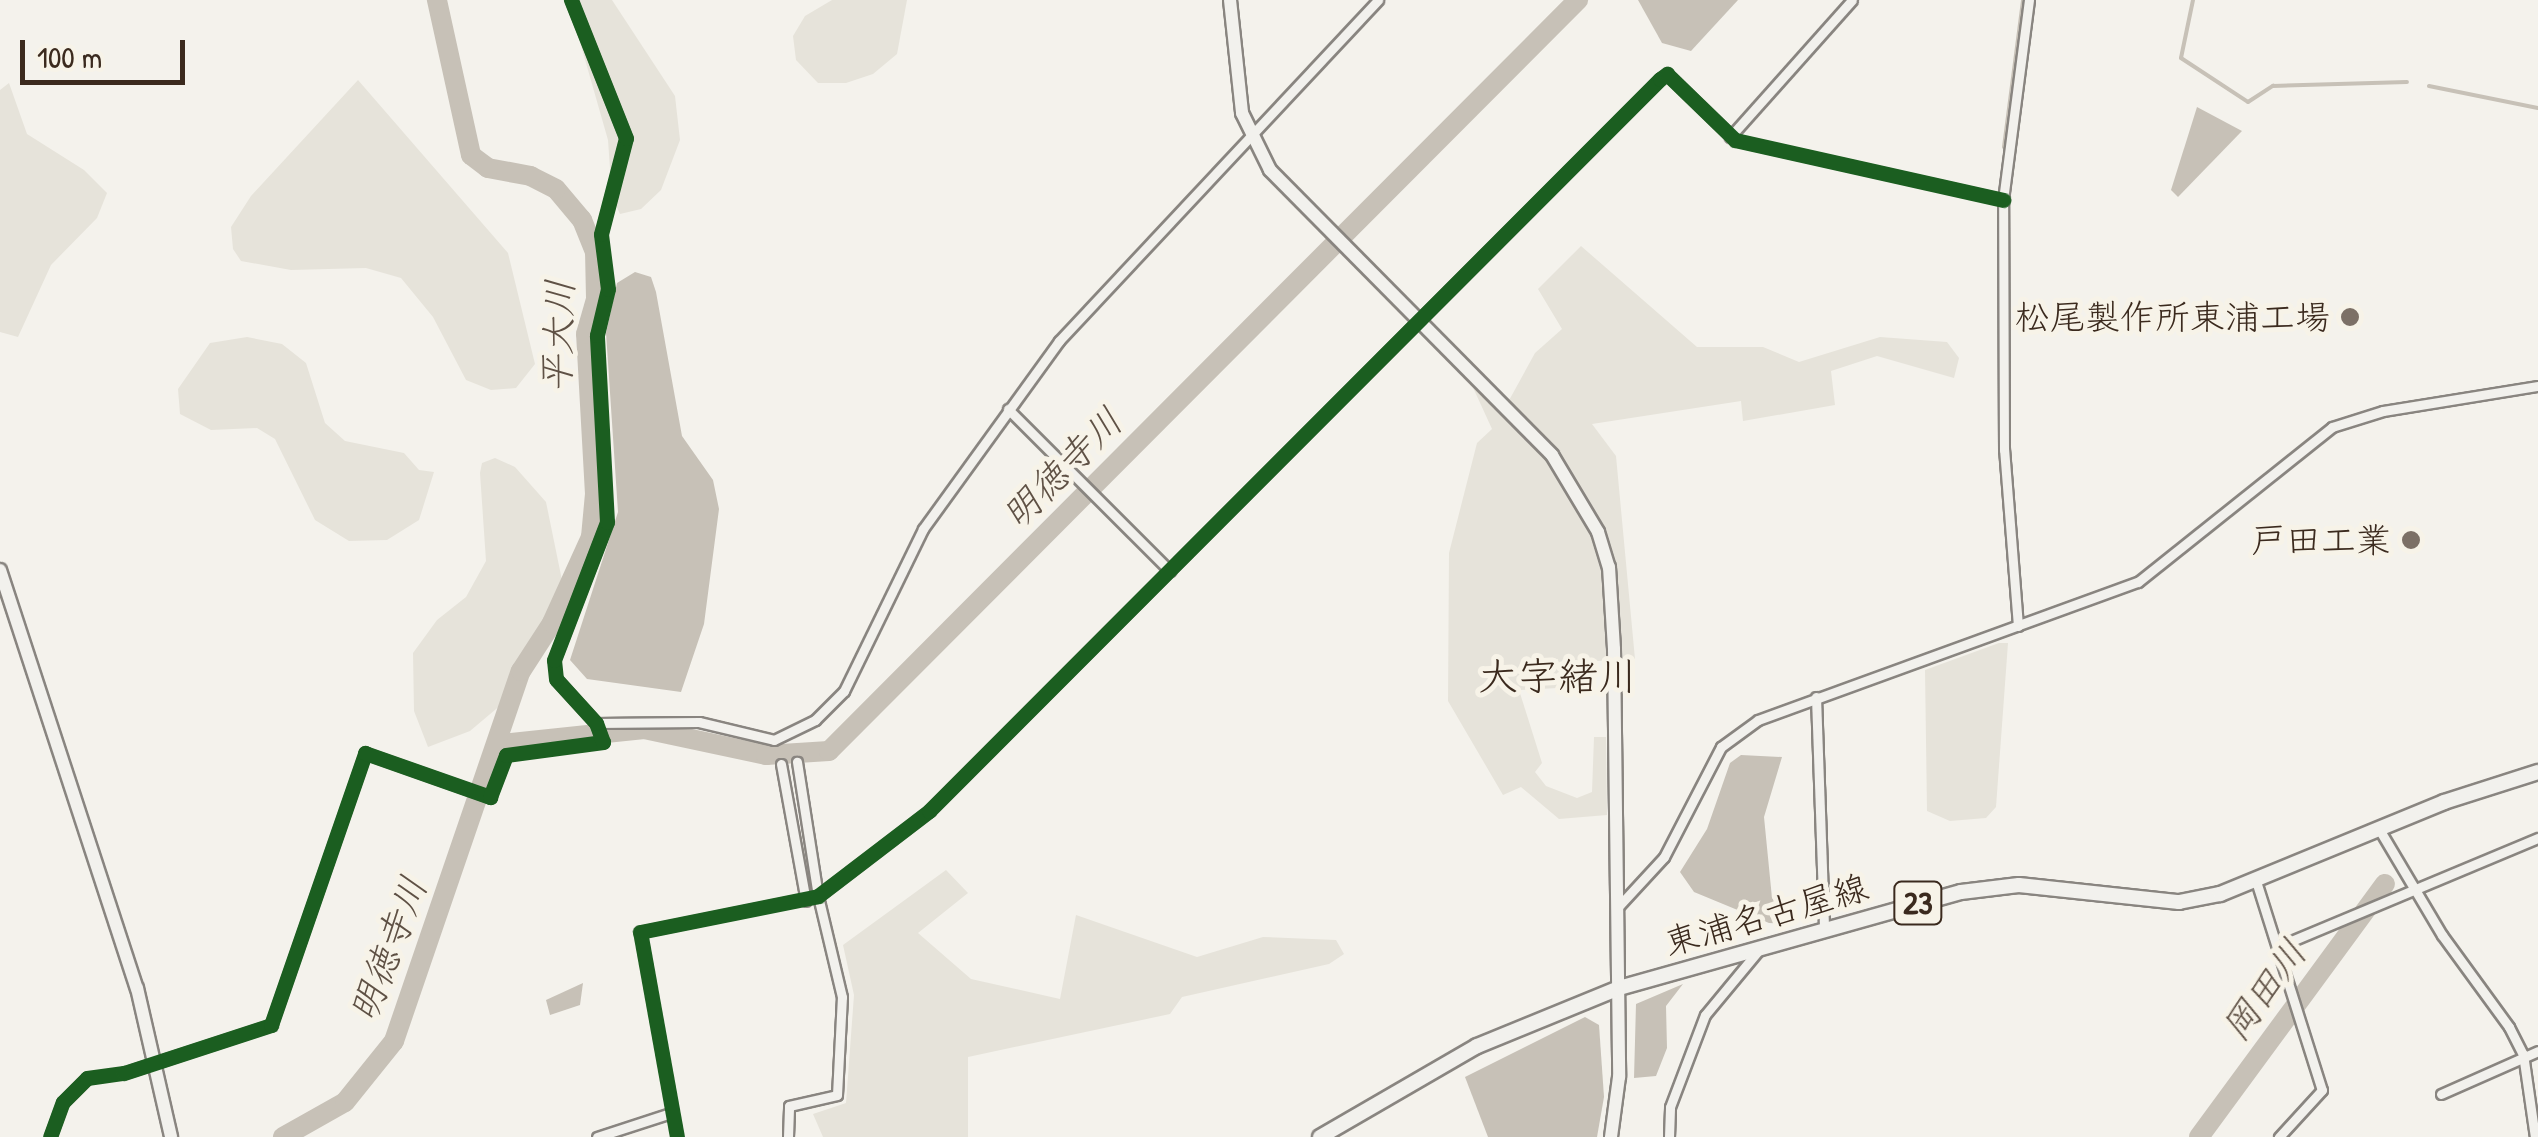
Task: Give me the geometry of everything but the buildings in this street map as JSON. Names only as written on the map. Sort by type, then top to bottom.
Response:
[{"type":"main road","name":"東浦名古屋線","points":[[1320,1137],[1477,1046],[1619,988],[1824,929],[1994,887],[2179,902],[2256,881],[2379,829],[2538,772]]},
{"type":"street","points":[[50,1137],[63,1102],[87,1078],[272,1025],[366,753],[490,797],[506,754],[602,742],[596,723],[561,687],[554,660],[608,522],[597,334],[608,289],[601,234],[626,138],[571,0]]},
{"type":"street","points":[[1230,0],[1238,94],[1250,137],[1279,181],[1552,455],[1598,532],[1613,602],[1619,1100],[1610,1137]]},
{"type":"street","points":[[596,723],[699,722],[774,740],[816,720],[844,691],[924,528],[1008,409],[1082,315],[1378,0]]},
{"type":"street","points":[[1730,137],[1852,0]]},
{"type":"street","points":[[2018,626],[2004,450],[2003,200],[2030,0]]},
{"type":"street","points":[[677,1137],[640,932],[818,896],[929,811],[1666,74],[1730,137],[2003,200]]},
{"type":"street","points":[[1615,910],[1664,856],[1721,747],[1758,720],[2152,573],[2332,428],[2383,411],[2538,386]]},
{"type":"street","points":[[1008,409],[1170,570]]},
{"type":"street","points":[[0,570],[156,1059],[171,1137]]},
{"type":"street","points":[[1816,697],[1824,929]]},
{"type":"street","points":[[788,1137],[789,1106],[838,1091],[841,982],[818,896],[797,762]]},
{"type":"street","points":[[781,764],[806,901]]},
{"type":"street","points":[[2379,829],[2413,891],[2523,1054],[2535,1137]]},
{"type":"street","points":[[2277,947],[2538,838]]},
{"type":"street","points":[[2256,881],[2322,1090],[2279,1137]]},
{"type":"street","points":[[1669,1137],[1670,1107],[1705,1015],[1762,946]]},
{"type":"street","points":[[2441,1094],[2487,1078],[2523,1054],[2538,1051]]},
{"type":"street","points":[[597,1137],[671,1113]]},
{"type":"street","points":[[2292,1124],[2298,1137]]},
{"type":"shaded area","points":[[568,0],[612,0],[675,96],[680,140],[661,190],[641,209],[620,214],[612,197],[608,140]]},
{"type":"shaded area","points":[[832,0],[907,0],[897,54],[873,74],[846,83],[818,83],[796,60],[793,36],[805,16]]},
{"type":"shaded area","points":[[1638,0],[1738,0],[1691,51],[1662,43]]},
{"type":"shaded area","points":[[358,80],[508,253],[535,364],[516,388],[491,390],[466,380],[433,317],[401,278],[366,268],[291,270],[241,261],[233,249],[231,227],[251,196]]},
{"type":"shaded area","points":[[9,83],[27,134],[84,170],[107,193],[97,218],[51,265],[18,337],[0,332],[0,90]]},
{"type":"shaded area","points":[[2197,107],[2242,131],[2178,197],[2171,190]]},
{"type":"shaded area","points":[[1581,246],[1697,347],[1763,347],[1799,362],[1880,337],[1947,342],[1959,358],[1954,378],[1877,356],[1831,371],[1835,405],[1743,421],[1741,401],[1592,424],[1616,456],[1635,659],[1561,663],[1558,688],[1519,690],[1542,763],[1535,772],[1546,786],[1577,798],[1592,792],[1594,737],[1606,737],[1607,815],[1559,819],[1521,787],[1503,795],[1448,701],[1449,553],[1477,443],[1492,429],[1465,370],[1507,404],[1535,353],[1562,329],[1538,289]]},
{"type":"shaded area","points":[[635,272],[651,277],[682,436],[713,480],[719,509],[704,624],[681,692],[587,679],[570,660],[618,512],[606,333],[617,283]]},
{"type":"shaded area","points":[[247,337],[282,344],[306,363],[325,423],[345,441],[404,453],[419,470],[434,472],[419,520],[387,540],[349,541],[315,520],[275,439],[257,428],[211,430],[180,414],[178,389],[210,343]]},
{"type":"shaded area","points":[[495,458],[515,467],[546,502],[564,590],[547,642],[515,693],[470,731],[428,747],[414,711],[413,653],[437,620],[466,597],[486,561],[480,473],[482,463]]},
{"type":"shaded area","points":[[2008,643],[1996,807],[1986,818],[1950,821],[1927,811],[1925,670]]},
{"type":"shaded area","points":[[1741,755],[1782,757],[1764,817],[1772,898],[1795,924],[1769,923],[1694,892],[1680,872],[1707,829],[1730,763]]},
{"type":"shaded area","points":[[946,870],[968,893],[918,933],[971,979],[1060,999],[1076,915],[1197,957],[1263,937],[1336,940],[1344,954],[1329,964],[1182,997],[1170,1014],[968,1057],[968,1137],[823,1137],[813,1114],[846,1103],[854,995],[843,945]]},
{"type":"shaded area","points":[[583,983],[580,1005],[550,1015],[546,1000]]},
{"type":"shaded area","points":[[1683,984],[1666,1006],[1667,1048],[1656,1076],[1634,1078],[1636,1004]]},
{"type":"shaded area","points":[[1585,1017],[1599,1025],[1604,1097],[1597,1137],[1488,1137],[1465,1077]]},
{"type":"waterway","name":"平大川","points":[[283,1137],[345,1102],[394,1041],[521,671],[552,623],[591,537],[595,494],[586,334],[596,298],[595,252],[582,220],[556,189],[531,176],[488,168],[471,155],[437,0]]},
{"type":"waterway","name":"明徳寺川","points":[[501,744],[644,729],[766,755],[829,751],[1578,0]]},
{"type":"waterway","points":[[2004,147],[2023,0]]},
{"type":"waterway","points":[[2193,0],[2181,58],[2248,102],[2273,86],[2407,82]]},
{"type":"waterway","points":[[2429,86],[2538,108]]},
{"type":"waterway","points":[[1829,157],[1854,162]]},
{"type":"waterway","points":[[1870,166],[1890,170]]},
{"type":"waterway","name":"岡田川","points":[[2199,1137],[2385,884]]},
{"type":"cycle path","points":[[50,1137],[63,1102],[87,1078],[124,1073],[271,1025],[365,753],[490,797],[506,755],[603,742],[596,723],[556,679],[554,660],[607,522],[597,335],[608,289],[601,234],[626,138],[571,0]]},
{"type":"cycle path","points":[[677,1137],[640,932],[818,896],[929,811],[1667,74],[1735,140],[2003,200]]},
{"type":"place","name":"松尾製作所東浦工場","points":[[2350,317]]},
{"type":"place","name":"戸田工業","points":[[2411,540]]},
{"type":"district","name":"大字緒川","points":[[1558,675]]}]
